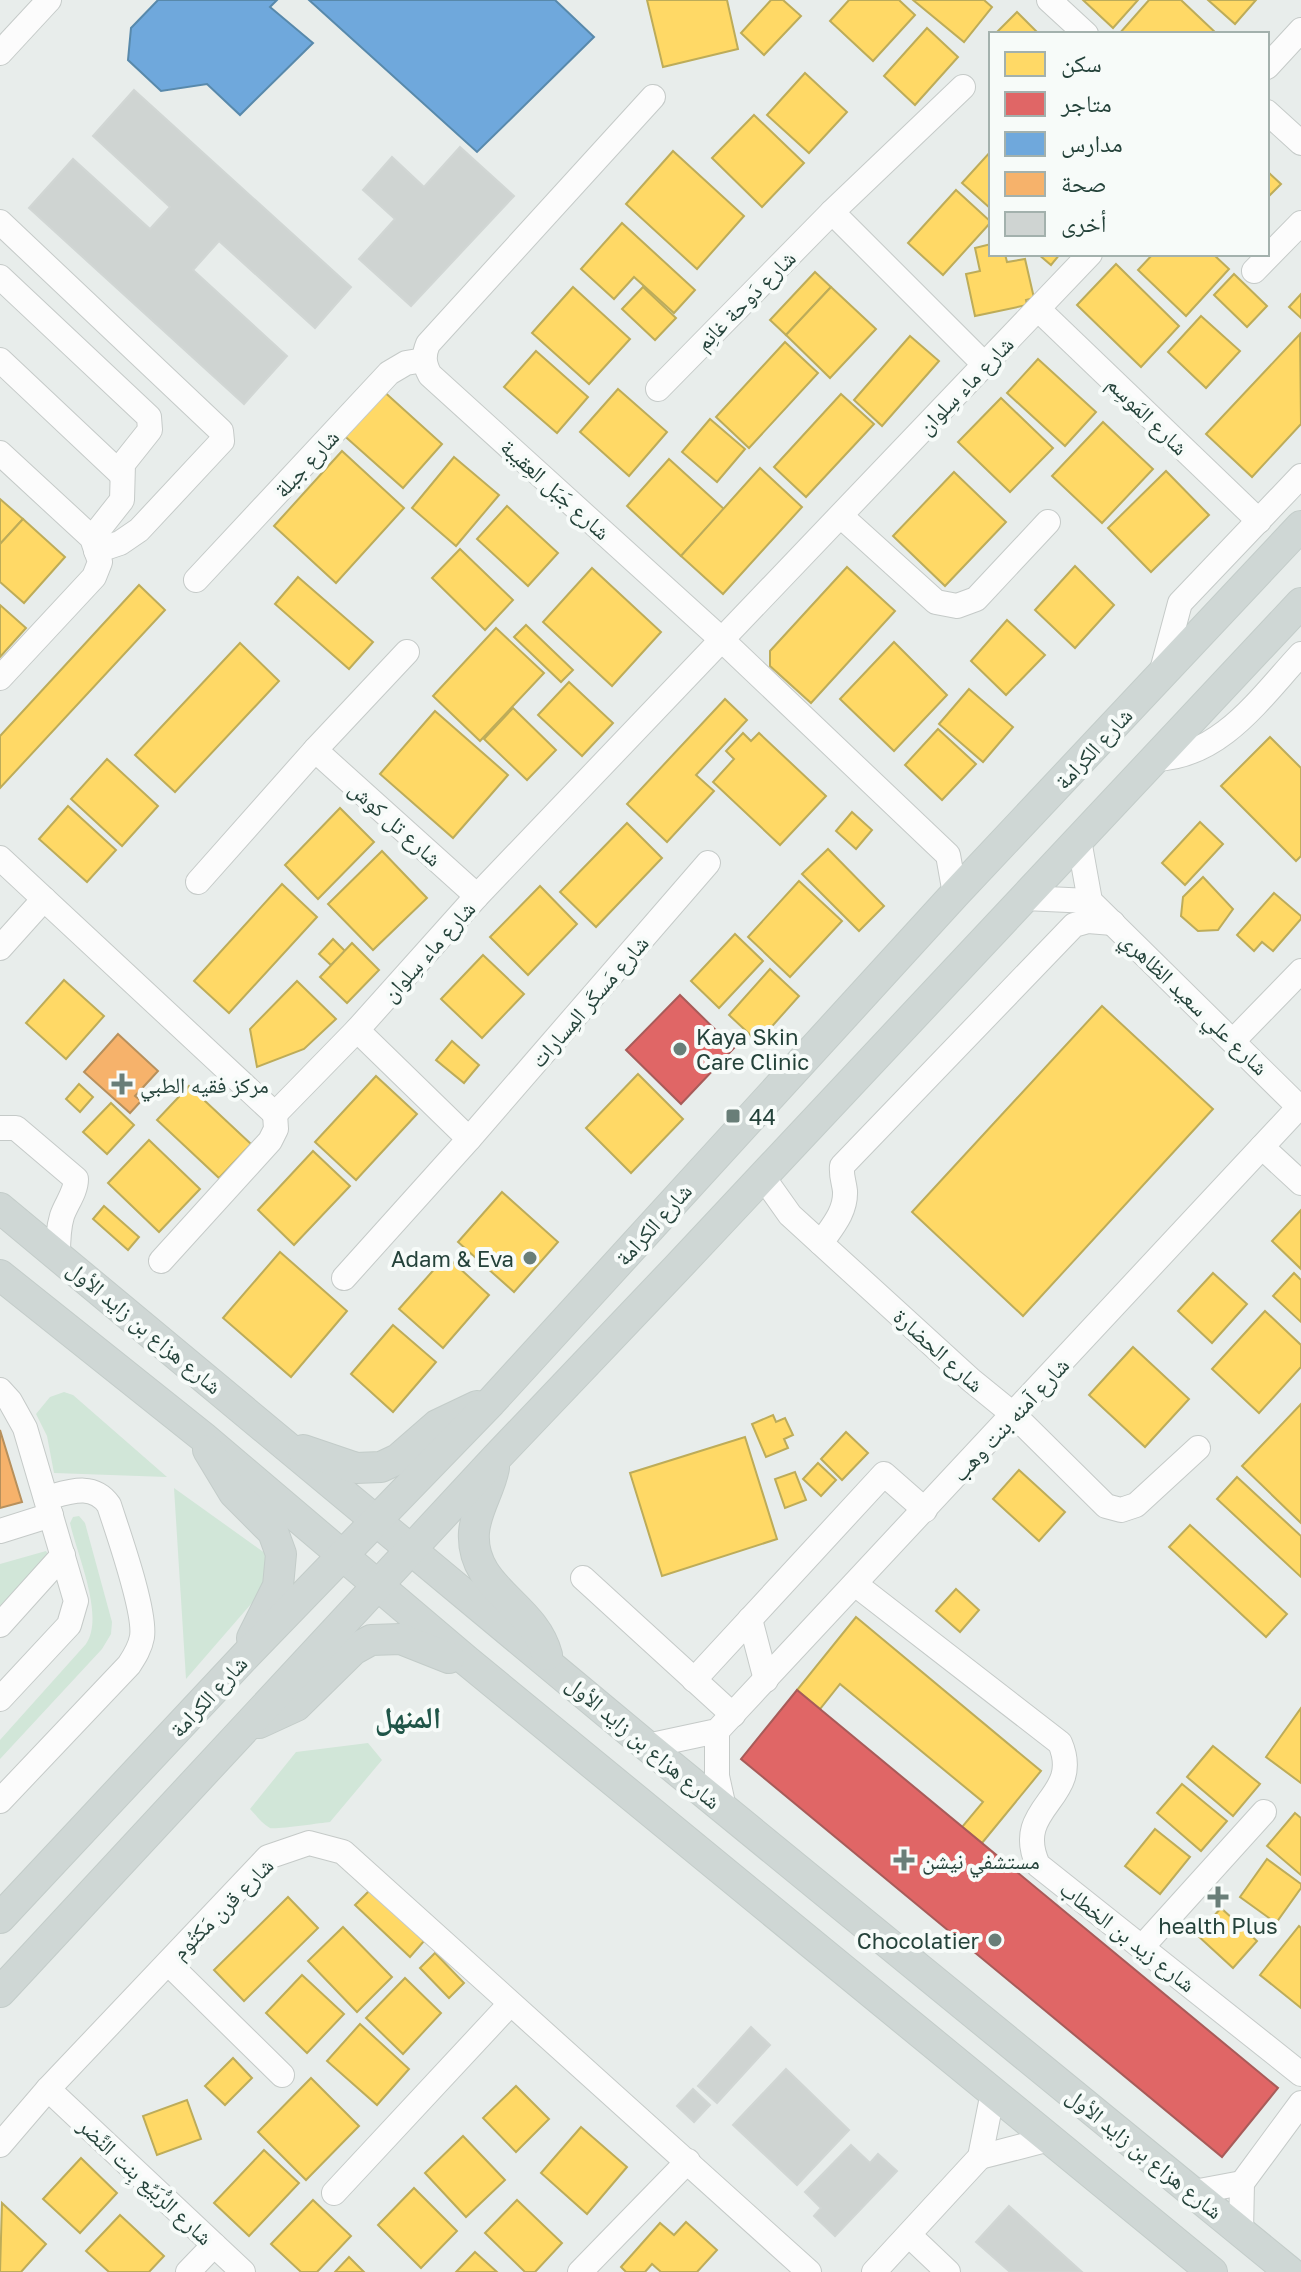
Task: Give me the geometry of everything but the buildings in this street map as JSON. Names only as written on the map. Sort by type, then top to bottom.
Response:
[{"type":"main road","name":"شارع الكرامة","points":[[0,1918],[248,1653],[491,1402],[955,894],[1301,526]]},
{"type":"main road","points":[[0,1992],[496,1458],[1301,603]]},
{"type":"main road","name":"شارع هزاع بن زايد الأول","points":[[0,1208],[647,1746],[1290,2272]]},
{"type":"main road","points":[[0,1275],[203,1437],[467,1661],[1212,2272]]},
{"type":"main road","points":[[290,1448],[316,1453],[356,1468],[381,1467],[398,1459],[425,1434],[450,1418],[491,1402]]},
{"type":"main road","points":[[203,1437],[224,1480],[245,1505],[266,1523],[278,1542],[281,1554],[278,1586],[258,1623],[248,1653]]},
{"type":"main road","points":[[496,1458],[491,1483],[476,1518],[475,1551],[489,1580],[537,1630],[549,1663]]},
{"type":"main road","points":[[249,1725],[274,1718],[296,1706],[346,1656],[371,1640],[401,1639],[442,1657],[467,1661]]},
{"type":"street","points":[[0,53],[49,0]]},
{"type":"street","points":[[1049,0],[1084,32]]},
{"type":"street","points":[[1269,65],[1301,30]]},
{"type":"street","name":"شارع دَوحة غانِم","points":[[658,389],[832,212],[963,87]]},
{"type":"street","points":[[424,360],[428,344],[653,97]]},
{"type":"street","points":[[1269,114],[1301,143]]},
{"type":"street","points":[[832,212],[984,364]]},
{"type":"street","points":[[0,222],[221,431],[222,441],[139,530],[120,543],[94,544]]},
{"type":"street","points":[[1269,256],[1301,223]]},
{"type":"street","name":"شارع ماء سِلوان","points":[[275,1114],[357,1030],[477,896],[1088,256]]},
{"type":"street","points":[[1254,271],[1269,256]]},
{"type":"street","points":[[0,277],[149,417],[150,430],[123,464],[122,500],[94,544]]},
{"type":"street","name":"شارع المَوسِم","points":[[1038,309],[1259,521]]},
{"type":"street","points":[[0,360],[121,474]]},
{"type":"street","name":"شارع جبلة","points":[[196,580],[389,373],[406,363],[424,360]]},
{"type":"street","name":"شارع جَبَل العِقيبة","points":[[424,360],[430,375],[721,639],[948,855]]},
{"type":"street","points":[[0,453],[94,544],[100,562],[94,577],[0,678]]},
{"type":"street","points":[[1160,676],[1180,603],[1301,476]]},
{"type":"street","points":[[841,516],[936,602],[957,606],[976,599],[1048,522]]},
{"type":"street","points":[[198,882],[407,652]]},
{"type":"street","points":[[1155,759],[1182,756],[1209,744],[1233,727],[1301,654]]},
{"type":"street","name":"شارع تل كوش","points":[[315,750],[477,896]]},
{"type":"street","points":[[1025,898],[1090,901],[1079,840]]},
{"type":"street","points":[[955,894],[948,855],[994,853]]},
{"type":"street","points":[[0,858],[275,1114],[276,1129],[270,1141],[161,1261]]},
{"type":"street","name":"شارع مَسكَر المِسارات","points":[[344,1278],[708,863]]},
{"type":"street","points":[[0,948],[44,899]]},
{"type":"street","name":"شارع علي سعيد الظاهري","points":[[1090,901],[1300,1106]]},
{"type":"street","points":[[821,1243],[843,1210],[845,1191],[842,1166],[1074,925],[1088,921],[1113,923]]},
{"type":"street","points":[[1234,1040],[1301,971]]},
{"type":"street","points":[[357,1030],[469,1139]]},
{"type":"street","name":"شارع آمنه بنت وهب","points":[[725,1723],[1300,1106]]},
{"type":"street","points":[[0,1128],[16,1128],[76,1179],[76,1187],[59,1229],[58,1255]]},
{"type":"street","points":[[1262,1147],[1301,1183]]},
{"type":"street","name":"شارع الحضارة","points":[[763,1177],[790,1215],[1014,1415],[1106,1506],[1121,1510],[1136,1505],[1198,1448]]},
{"type":"street","points":[[0,1390],[25,1428],[75,1592],[73,1617],[64,1631],[0,1699]]},
{"type":"street","points":[[694,1680],[884,1474],[925,1510]]},
{"type":"street","points":[[0,1531],[83,1489],[98,1494],[111,1512],[139,1607],[142,1637],[129,1665],[0,1801]]},
{"type":"street","points":[[0,1625],[63,1555]]},
{"type":"street","points":[[583,1578],[694,1680],[725,1723],[717,1776],[724,1808]]},
{"type":"street","name":"شارع زيد بن الخطاب","points":[[855,1584],[1060,1743],[1066,1757],[1066,1774],[1031,1830],[1031,1849],[1038,1865],[1301,2074]]},
{"type":"street","points":[[750,1619],[766,1680]]},
{"type":"street","points":[[647,1746],[725,1723]]},
{"type":"street","points":[[1142,1947],[1264,1812]]},
{"type":"street","name":"شارع قرن مَكتُوم","points":[[0,2145],[48,2089],[268,1857],[309,1843],[343,1852],[809,2272]]},
{"type":"street","points":[[168,1963],[282,2075]]},
{"type":"street","points":[[334,2193],[510,2004]]},
{"type":"street","name":"شارع الرُّبَيِّع بِنت النَّضر","points":[[48,2089],[243,2272]]},
{"type":"street","points":[[874,2272],[980,2157],[993,2092]]},
{"type":"street","points":[[1241,2232],[1242,2183],[1301,2103]]},
{"type":"street","points":[[980,2157],[1050,2139]]},
{"type":"street","points":[[580,2272],[688,2161]]},
{"type":"street","points":[[1194,2192],[1242,2183]]},
{"type":"street","points":[[909,2235],[948,2272]]},
{"type":"street","points":[[188,2272],[214,2245]]},
{"type":"green space","points":[[64,1392],[73,1395],[167,1477],[54,1473],[47,1436],[36,1414],[50,1397]]},
{"type":"green space","points":[[174,1488],[269,1556],[271,1581],[186,1679]]},
{"type":"green space","points":[[79,1516],[85,1523],[112,1622],[111,1634],[102,1649],[0,1759],[0,1740],[86,1644],[91,1632],[88,1585],[70,1523],[73,1517]]},
{"type":"green space","points":[[46,1551],[48,1554],[0,1607],[0,1564]]},
{"type":"green space","points":[[368,1743],[382,1760],[330,1822],[270,1828],[250,1809],[296,1752]]},
{"type":"place","name":"Kaya Skin Care Clinic","points":[[680,1049]]},
{"type":"place","name":"مركز فقيه الطبي","points":[[122,1084]]},
{"type":"place","name":"44","points":[[733,1116]]},
{"type":"place","name":"Adam & Eva","points":[[530,1258]]},
{"type":"place","name":"مستشفي نيشن","points":[[904,1860]]},
{"type":"place","name":"health Plus","points":[[1218,1897]]},
{"type":"place","name":"Chocolatier","points":[[995,1940]]},
{"type":"district","name":"المنهل","points":[[408,1717]]}]
